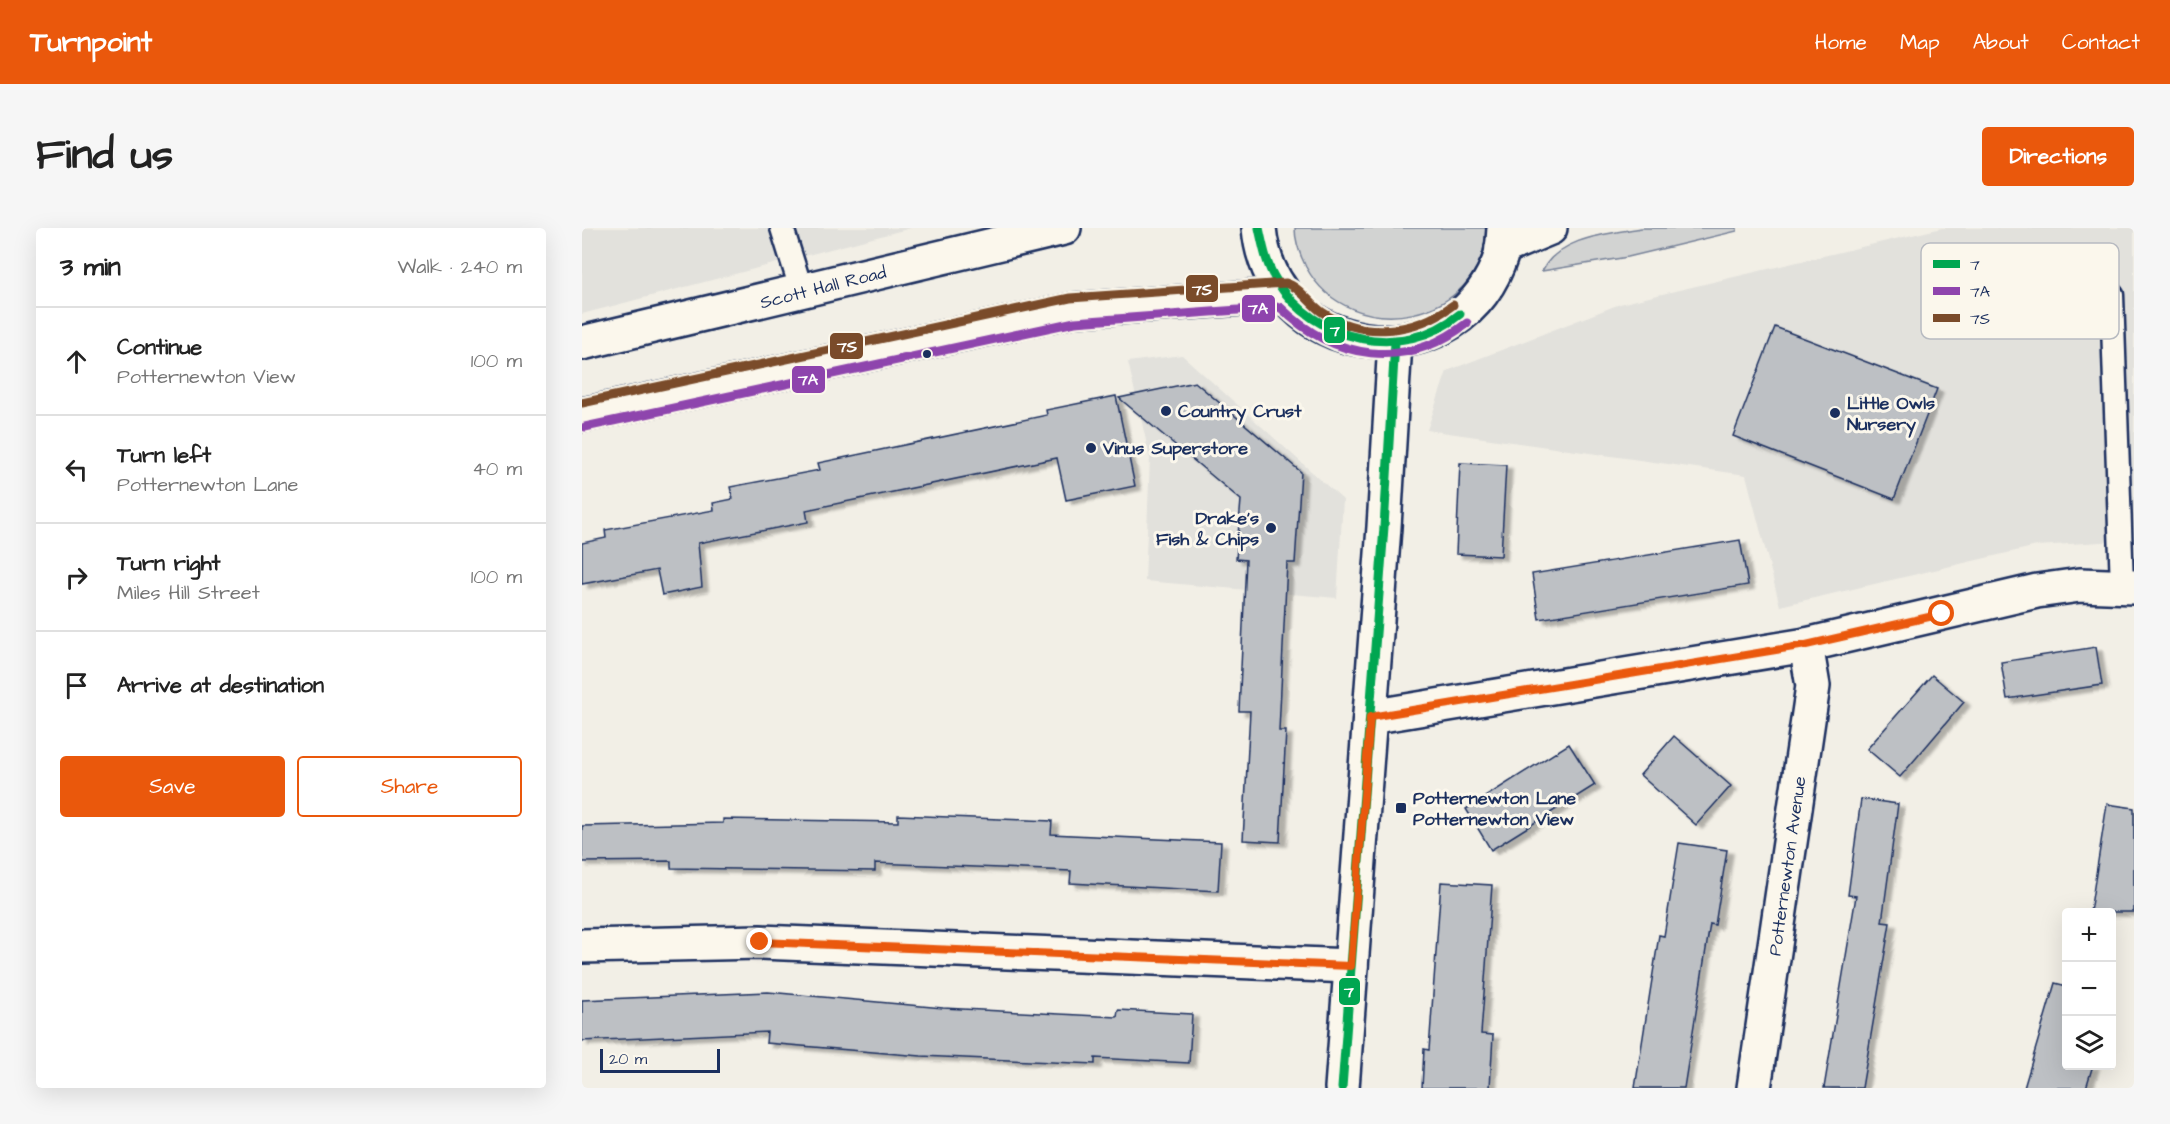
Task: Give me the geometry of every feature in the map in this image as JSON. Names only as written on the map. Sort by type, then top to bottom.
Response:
[{"type":"main road","name":"Scott Hall Road","points":[[582,344],[1064,228]]},
{"type":"main road","points":[[1259,228],[1265,259],[1275,281],[1304,314],[1330,331],[1364,341],[1395,342],[1425,334],[1454,320],[1491,279],[1500,261],[1503,238],[1550,228]]},
{"type":"main road","points":[[582,415],[1073,310],[1286,295]]},
{"type":"main road","points":[[1342,1088],[1395,342]]},
{"type":"main road","points":[[1370,717],[1806,645],[2037,591],[2080,585],[2128,586]]},
{"type":"main road","name":"Potternewton Avenue","points":[[1754,1088],[1814,686],[1806,645]]},
{"type":"main road","points":[[582,946],[760,942],[1351,966]]},
{"type":"lane","points":[[782,228],[802,292]]},
{"type":"lane","points":[[2116,339],[2126,445],[2128,586]]},
{"type":"shaded area","points":[[582,228],[911,228],[582,314]]},
{"type":"shaded area","points":[[1295,228],[1486,228],[1480,260],[1464,286],[1440,304],[1412,314],[1382,316],[1353,309],[1326,293],[1306,267],[1298,248]]},
{"type":"shaded area","points":[[1641,228],[1737,228],[1737,231],[1628,257],[1542,271],[1560,251],[1572,244],[1599,235]]},
{"type":"shaded area","points":[[1942,228],[2134,228],[2134,540],[2037,546],[1780,606],[1746,475],[1427,430],[1447,371],[1620,304]]},
{"type":"shaded area","points":[[1182,355],[1343,500],[1337,598],[1145,581],[1150,458],[1128,362]]},
{"type":"building","name":"Little Owls Nursery","points":[[1775,327],[1937,389],[1894,499],[1733,436]]},
{"type":"building","points":[[1195,382],[1301,472],[1295,563],[1287,563],[1279,731],[1286,731],[1280,842],[1243,840],[1250,711],[1239,711],[1246,560],[1236,559],[1241,500],[1119,398]]},
{"type":"building","points":[[1116,396],[1135,486],[1066,500],[1057,458],[806,510],[808,522],[698,543],[702,587],[662,595],[657,570],[582,584],[582,543],[606,538],[605,530],[714,510],[713,503],[733,499],[730,487],[820,470],[818,463],[1047,415],[1046,410]]},
{"type":"building","points":[[1460,463],[1506,465],[1501,556],[1456,554]]},
{"type":"building","points":[[1740,540],[1748,585],[1539,619],[1532,574]]},
{"type":"building","points":[[2096,647],[2102,685],[2007,699],[2001,662]]},
{"type":"building","points":[[1932,675],[1964,702],[1900,777],[1867,749]]},
{"type":"building","points":[[1674,736],[1731,786],[1696,825],[1640,775]]},
{"type":"building","points":[[1569,744],[1595,785],[1491,850],[1466,809]]},
{"type":"building","points":[[1861,799],[1898,804],[1882,922],[1890,923],[1862,1088],[1824,1088],[1856,896],[1848,895]]},
{"type":"building","points":[[2107,804],[2134,808],[2134,912],[2116,912],[2116,908],[2091,908]]},
{"type":"building","points":[[898,815],[1052,821],[1051,834],[1221,842],[1218,891],[1070,883],[1071,871],[875,863],[875,871],[671,868],[671,861],[582,862],[582,826],[723,823],[723,819],[898,822]]},
{"type":"building","points":[[1679,843],[1727,850],[1715,925],[1710,924],[1684,1088],[1635,1088],[1659,935],[1664,936]]},
{"type":"building","points":[[1441,882],[1492,885],[1481,1034],[1493,1035],[1490,1088],[1422,1088],[1424,1049],[1429,1050]]},
{"type":"building","points":[[2055,983],[2062,985],[2062,1070],[2091,1070],[2086,1088],[2024,1088]]},
{"type":"building","points":[[768,992],[943,1008],[1117,1017],[1118,1010],[1192,1014],[1189,1063],[1095,1058],[1095,1064],[921,1056],[766,1043],[767,1032],[582,1041],[582,1000]]},
{"type":"transit line","name":"7","points":[[1259,228],[1267,261],[1276,280],[1292,301],[1313,318],[1336,331],[1361,338],[1387,341],[1413,338],[1437,329],[1460,314]]},
{"type":"transit line","name":"7S","points":[[582,403],[1070,298],[1286,283],[1296,288],[1322,312],[1338,321],[1355,327],[1389,330],[1423,322],[1453,305]]},
{"type":"transit line","name":"7A","points":[[585,427],[1075,322],[1280,307],[1301,325],[1323,339],[1347,348],[1371,353],[1395,353],[1420,348],[1444,338],[1467,323]]},
{"type":"transit line","name":"7","points":[[1342,1088],[1384,527],[1395,342]]},
{"type":"place","name":"Country Crust","points":[[1166,411]]},
{"type":"place","name":"Little Owls Nursery","points":[[1835,413]]},
{"type":"place","name":"Vinus Superstore","points":[[1091,448]]},
{"type":"place","name":"Drake's Fish & Chips","points":[[1271,528]]},
{"type":"place","name":"Potternewton Lane Potternewton View","points":[[1401,808]]},
{"type":"route","points":[[760,942],[1351,966],[1370,717],[1806,645],[1942,614]]}]
